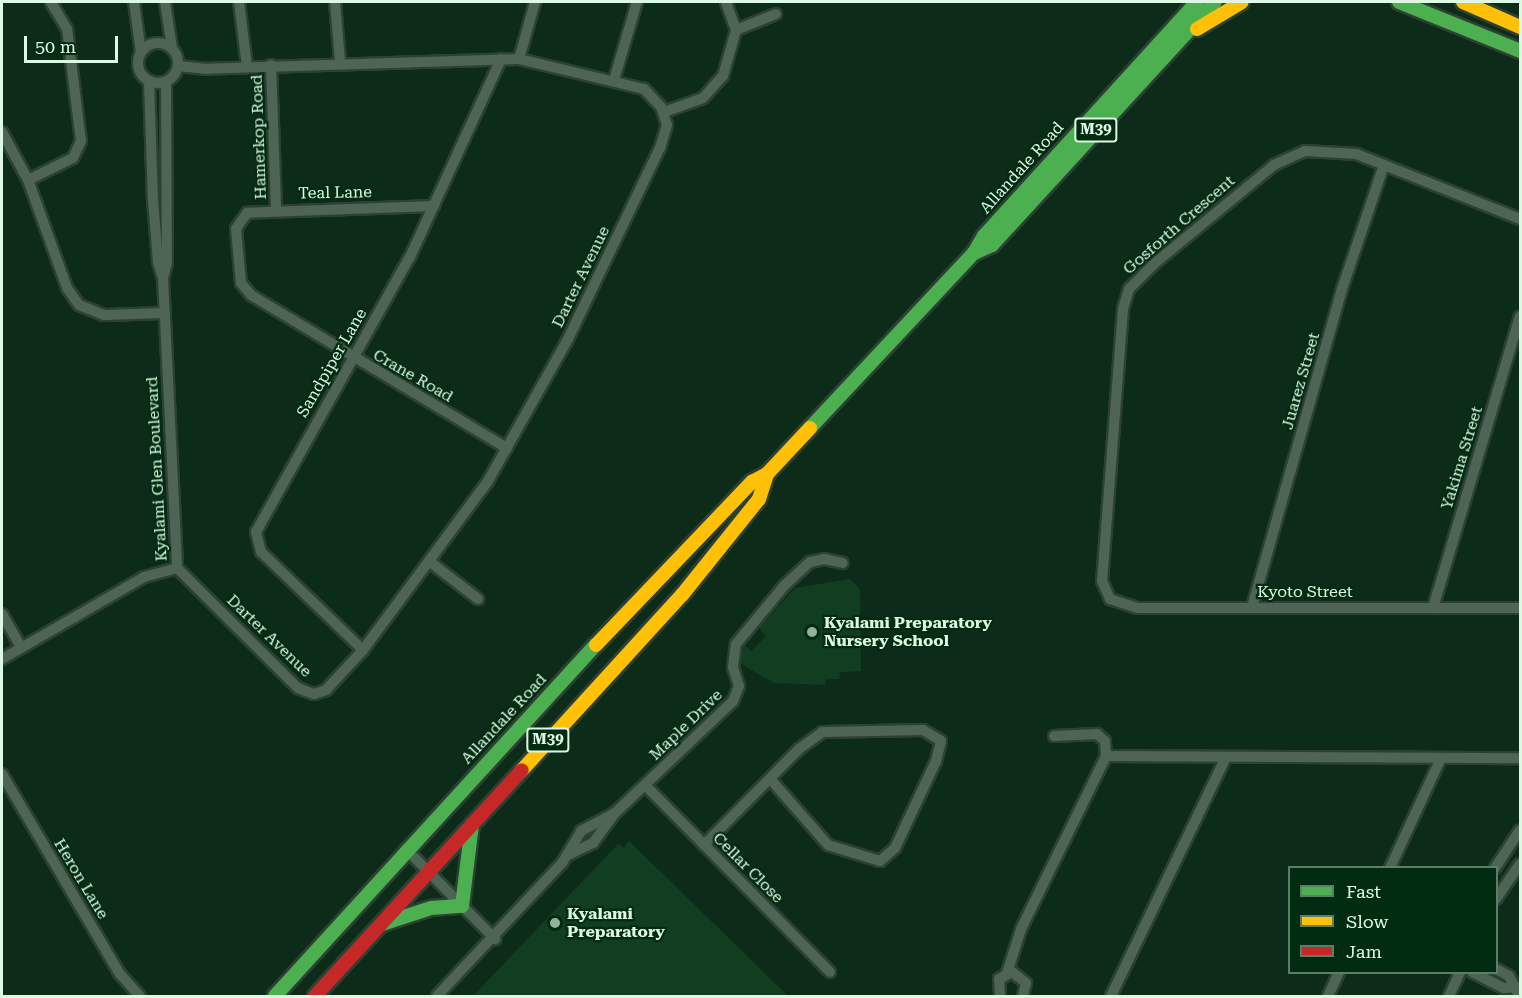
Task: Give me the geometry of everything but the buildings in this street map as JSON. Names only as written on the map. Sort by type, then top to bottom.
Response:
[{"type":"main road","points":[[1171,38],[1185,2]]},
{"type":"main road","name":"Allandale Road","points":[[1171,38],[1197,2]]},
{"type":"main road","name":"Allandale Road","points":[[275,996],[406,849],[669,567],[752,482],[767,474],[974,253],[984,236],[1171,38],[1215,2]]},
{"type":"main road","points":[[1171,38],[1242,2]]},
{"type":"main road","points":[[1399,2],[1521,51]]},
{"type":"main road","points":[[1463,2],[1521,27]]},
{"type":"main road","name":"Allandale Road","points":[[315,996],[682,595],[759,499],[767,474]]},
{"type":"main road","points":[[379,925],[431,908],[462,906],[466,852],[473,822]]},
{"type":"street","points":[[28,180],[73,158],[81,141],[67,29],[51,2]]},
{"type":"street","points":[[134,2],[141,53],[139,71],[149,81],[166,82],[178,66]]},
{"type":"street","points":[[165,2],[172,48],[178,66]]},
{"type":"street","points":[[239,2],[247,66]]},
{"type":"street","points":[[335,2],[340,62]]},
{"type":"street","points":[[519,59],[535,2]]},
{"type":"street","points":[[614,80],[637,2]]},
{"type":"street","points":[[178,66],[207,69],[340,62],[519,59],[644,89],[664,112],[711,92],[723,76],[736,30],[726,2]]},
{"type":"street","points":[[736,30],[776,14]]},
{"type":"street","points":[[141,53],[159,43],[172,48]]},
{"type":"street","name":"Sandpiper Lane","points":[[363,650],[261,552],[255,539],[258,522],[410,257],[501,59]]},
{"type":"street","name":"Hamerkop Road","points":[[271,65],[276,209]]},
{"type":"street","name":"Kyalami Glen Boulevard","points":[[149,81],[154,210],[158,262],[164,279]]},
{"type":"street","name":"Kyalami Glen Boulevard","points":[[2,658],[144,577],[177,568],[164,279],[167,263],[166,82]]},
{"type":"street","name":"Darter Avenue","points":[[177,568],[306,692],[326,690],[363,650],[429,561],[507,448],[567,341],[660,148],[667,125],[664,112]]},
{"type":"street","points":[[2,132],[28,180],[68,288],[79,305],[104,315],[165,313]]},
{"type":"street","name":"Gosforth Crescent","points":[[1102,581],[1123,309],[1129,289],[1251,182],[1290,156],[1326,150],[1384,165],[1521,219]]},
{"type":"street","name":"Juarez Street","points":[[1251,607],[1342,289],[1384,165]]},
{"type":"street","name":"Teal Lane","points":[[239,219],[247,213],[276,209],[434,206]]},
{"type":"street","name":"Crane Road","points":[[239,219],[236,229],[243,288],[352,357],[507,448]]},
{"type":"street","name":"Yakima Street","points":[[1432,608],[1521,317]]},
{"type":"street","name":"Maple Drive","points":[[568,855],[593,843],[615,813],[734,701],[739,686],[733,667],[736,645],[772,599],[810,562],[824,559],[843,562]]},
{"type":"street","points":[[429,561],[478,599]]},
{"type":"street","name":"Kyoto Street","points":[[1102,581],[1105,592],[1120,605],[1521,608]]},
{"type":"street","points":[[2,614],[21,646]]},
{"type":"street","points":[[704,845],[805,744],[828,730],[923,730],[938,735],[941,741],[936,761],[895,848],[880,861],[828,845],[771,780]]},
{"type":"street","points":[[1000,996],[997,984],[1007,973],[1021,929],[1106,756],[1105,741],[1097,734],[1054,736]]},
{"type":"street","points":[[1106,756],[1225,759],[1521,758]]},
{"type":"street","points":[[1390,866],[1441,758]]},
{"type":"street","points":[[1111,996],[1225,759]]},
{"type":"street","name":"Heron Lane","points":[[2,774],[120,974],[140,996]]},
{"type":"street","name":"Cellar Close","points":[[645,785],[830,972]]},
{"type":"street","name":"Maple Drive","points":[[437,996],[495,939],[568,855],[585,828],[615,813]]},
{"type":"street","points":[[1497,866],[1516,842],[1521,830]]},
{"type":"street","points":[[406,849],[495,939]]},
{"type":"street","points":[[1498,898],[1521,864]]},
{"type":"street","points":[[1498,970],[1509,976],[1518,992]]},
{"type":"street","points":[[1007,973],[1016,973],[1024,979],[1026,988],[1023,996]]},
{"type":"street","points":[[1328,996],[1339,974]]},
{"type":"street","points":[[1449,996],[1459,974]]},
{"type":"street","points":[[1476,974],[1504,988],[1518,992]]},
{"type":"shaded area","name":"Kyalami Preparatory Nursery School","points":[[850,579],[860,589],[861,671],[841,672],[839,679],[826,679],[825,685],[774,683],[738,662],[745,645],[751,651],[766,636],[759,628],[795,588]]},
{"type":"shaded area","points":[[629,841],[788,996],[473,996],[618,844],[624,848]]},
{"type":"traffic: fast","points":[[810,428],[974,253],[984,236],[1197,2]]},
{"type":"traffic: fast","points":[[974,253],[992,245],[1215,2]]},
{"type":"traffic: fast","points":[[1399,2],[1520,51]]},
{"type":"traffic: fast","points":[[275,996],[596,645]]},
{"type":"traffic: fast","points":[[382,924],[431,908],[462,906],[472,825]]},
{"type":"traffic: slow","points":[[1197,29],[1242,2]]},
{"type":"traffic: slow","points":[[1463,2],[1520,27]]},
{"type":"traffic: slow","points":[[596,645],[752,482],[767,474],[810,428]]},
{"type":"traffic: slow","points":[[522,770],[682,595],[759,499],[767,474]]},
{"type":"traffic: jam","points":[[315,996],[522,770]]},
{"type":"place","name":"Kyalami Preparatory Nursery School","points":[[812,632]]},
{"type":"place","name":"Kyalami Preparatory","points":[[555,923]]}]
